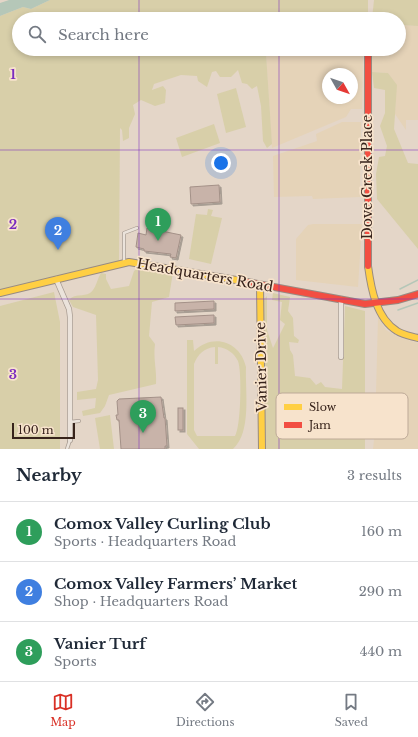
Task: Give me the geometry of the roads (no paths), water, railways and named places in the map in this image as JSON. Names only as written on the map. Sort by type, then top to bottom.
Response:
[{"type":"street","name":"Dove Creek Place","points":[[368,56],[367,254],[369,271],[377,304]]},
{"type":"street","name":"Headquarters Road","points":[[0,292],[124,263],[141,263],[365,304],[377,304],[418,294]]},
{"type":"street","points":[[56,279],[69,309],[70,317],[70,440]]},
{"type":"street","name":"Vanier Drive","points":[[260,285],[262,449]]},
{"type":"street","points":[[340,357],[341,299]]},
{"type":"street","points":[[377,304],[382,317],[391,327],[397,331],[418,338]]},
{"type":"lane","points":[[124,263],[124,232],[137,228]]},
{"type":"lane","points":[[70,422],[79,421]]},
{"type":"lane","points":[[68,449],[70,440]]},
{"type":"waterway","points":[[400,289],[418,280]]},
{"type":"waterway","points":[[398,310],[418,303]]},
{"type":"place","name":"Comox Valley Curling Club","points":[[158,241]]},
{"type":"place","name":"Comox Valley Farmers’ Market","points":[[58,250]]},
{"type":"place","name":"Vanier Turf","points":[[143,433]]}]
